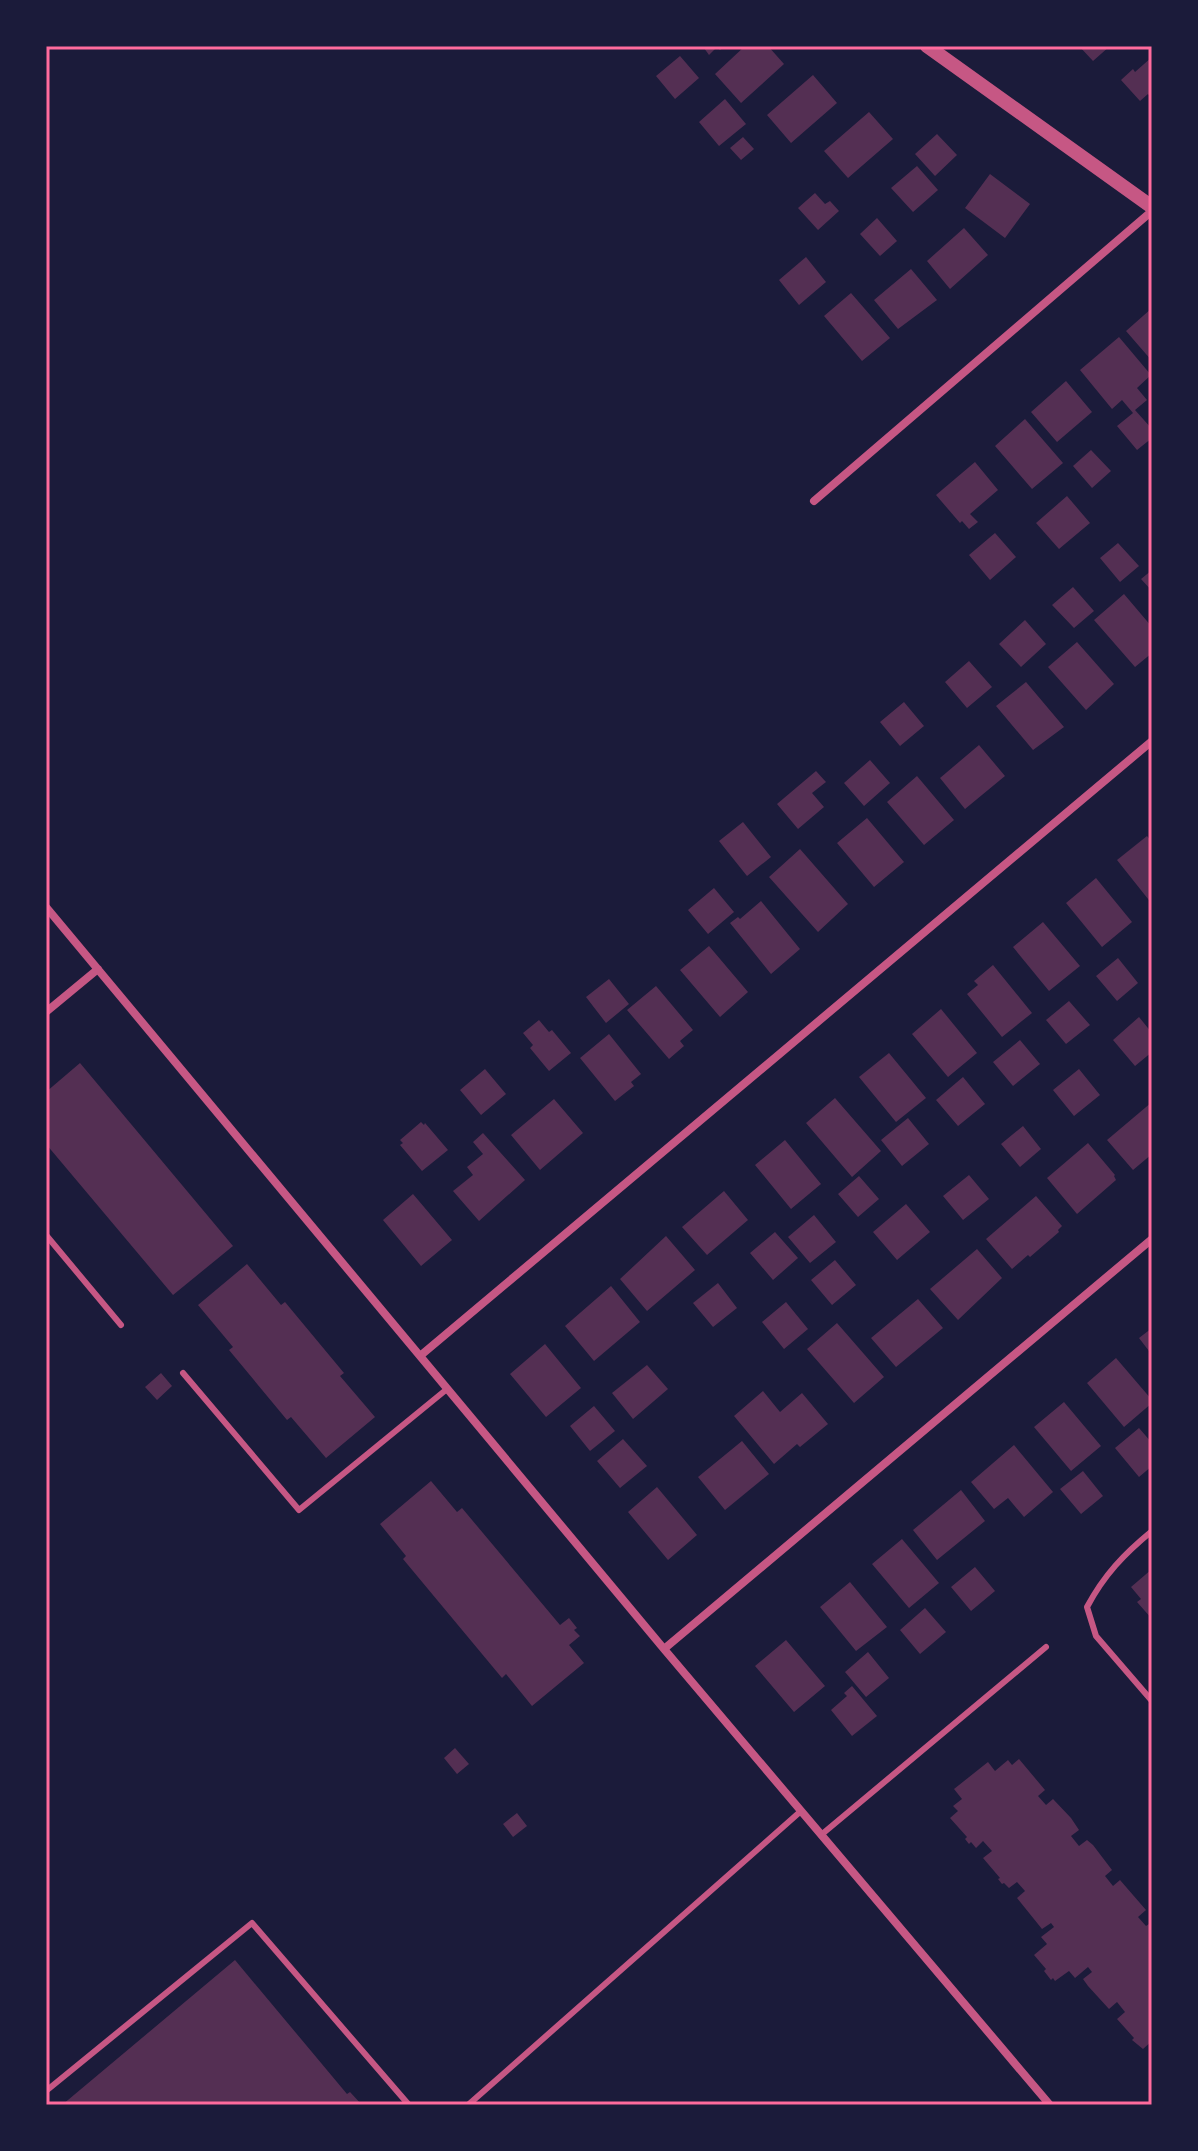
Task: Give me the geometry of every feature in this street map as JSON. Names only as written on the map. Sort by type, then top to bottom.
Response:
[{"type":"street","points":[[814,501],[1152,209],[927,46]]},
{"type":"street","points":[[420,1356],[1152,741]]},
{"type":"street","points":[[46,907],[664,1649],[1050,2105]]},
{"type":"street","points":[[46,1012],[98,969]]},
{"type":"street","points":[[664,1649],[1152,1239]]},
{"type":"lane","points":[[46,1235],[121,1325]]},
{"type":"lane","points":[[183,1373],[299,1510],[447,1389]]},
{"type":"lane","points":[[1152,1531],[1100,1583],[1087,1607],[1096,1636],[1152,1701]]},
{"type":"lane","points":[[821,1835],[1046,1647]]},
{"type":"lane","points":[[468,2105],[801,1811]]},
{"type":"lane","points":[[46,2091],[252,1923],[409,2105]]},
{"type":"building","points":[[725,46],[720,50],[717,47],[709,55],[704,48]]},
{"type":"building","points":[[745,46],[768,46],[784,64],[741,103],[715,74]]},
{"type":"building","points":[[1079,46],[1110,46],[1093,61]]},
{"type":"building","points":[[680,56],[699,78],[675,99],[656,76]]},
{"type":"building","points":[[1152,57],[1152,99],[1148,94],[1140,101],[1121,80]]},
{"type":"building","points":[[813,75],[837,103],[791,143],[767,115]]},
{"type":"building","points":[[725,99],[746,124],[719,146],[699,122]]},
{"type":"building","points":[[869,112],[893,139],[848,178],[824,151]]},
{"type":"building","points":[[937,134],[957,155],[935,176],[915,154]]},
{"type":"building","points":[[743,137],[754,149],[741,160],[730,148]]},
{"type":"building","points":[[917,166],[938,190],[913,212],[891,188]]},
{"type":"building","points":[[990,174],[1030,204],[1005,238],[965,208]]},
{"type":"building","points":[[815,193],[825,204],[830,201],[839,211],[818,230],[798,208]]},
{"type":"building","points":[[877,218],[897,241],[880,256],[860,234]]},
{"type":"building","points":[[964,228],[988,255],[950,289],[927,261]]},
{"type":"building","points":[[806,257],[826,282],[799,305],[779,280]]},
{"type":"building","points":[[911,269],[937,300],[898,329],[874,300]]},
{"type":"building","points":[[851,293],[890,338],[862,361],[824,316]]},
{"type":"building","points":[[1152,308],[1152,361],[1126,331]]},
{"type":"building","points":[[1119,337],[1151,375],[1137,388],[1147,400],[1135,410],[1152,429],[1152,438],[1137,450],[1117,426],[1133,413],[1122,400],[1112,409],[1080,370]]},
{"type":"building","points":[[1066,381],[1092,412],[1057,442],[1031,412]]},
{"type":"building","points":[[1025,419],[1063,463],[1032,489],[995,446]]},
{"type":"building","points":[[1091,450],[1111,471],[1092,488],[1073,466]]},
{"type":"building","points":[[975,462],[998,490],[970,514],[978,522],[969,529],[936,495]]},
{"type":"building","points":[[1067,496],[1090,523],[1059,549],[1036,523]]},
{"type":"building","points":[[995,533],[1016,557],[990,580],[969,555]]},
{"type":"building","points":[[1118,543],[1139,566],[1120,582],[1100,558]]},
{"type":"building","points":[[1152,570],[1152,591],[1141,579]]},
{"type":"building","points":[[1073,587],[1094,611],[1074,628],[1052,605]]},
{"type":"building","points":[[1124,594],[1152,627],[1152,653],[1135,667],[1094,620]]},
{"type":"building","points":[[1025,620],[1046,644],[1021,667],[999,644]]},
{"type":"building","points":[[1077,642],[1114,684],[1086,710],[1048,667]]},
{"type":"building","points":[[969,661],[992,687],[967,708],[945,682]]},
{"type":"building","points":[[1026,682],[1064,727],[1033,750],[996,706]]},
{"type":"building","points":[[904,702],[924,726],[900,746],[880,722]]},
{"type":"building","points":[[979,745],[1005,776],[965,809],[940,778]]},
{"type":"building","points":[[870,760],[890,783],[864,806],[844,783]]},
{"type":"building","points":[[816,771],[826,782],[812,793],[824,807],[798,829],[777,804]]},
{"type":"building","points":[[917,776],[954,820],[924,845],[887,802]]},
{"type":"building","points":[[867,818],[904,862],[874,887],[837,843]]},
{"type":"building","points":[[743,822],[771,857],[747,876],[719,841]]},
{"type":"building","points":[[1147,836],[1152,842],[1152,904],[1117,860]]},
{"type":"building","points":[[800,849],[848,904],[818,932],[769,877]]},
{"type":"building","points":[[1096,878],[1132,922],[1102,947],[1066,903]]},
{"type":"building","points":[[714,888],[734,912],[708,934],[688,910]]},
{"type":"building","points":[[761,901],[800,949],[771,974],[730,923],[738,917],[740,919]]},
{"type":"building","points":[[1043,922],[1080,966],[1049,991],[1013,947]]},
{"type":"building","points":[[709,946],[748,992],[720,1017],[680,970]]},
{"type":"building","points":[[1118,958],[1138,983],[1117,1001],[1096,976]]},
{"type":"building","points":[[993,965],[1032,1013],[1002,1037],[967,994],[978,985],[974,981]]},
{"type":"building","points":[[609,979],[629,1004],[606,1023],[586,997]]},
{"type":"building","points":[[656,986],[693,1030],[680,1041],[684,1046],[669,1059],[627,1010]]},
{"type":"building","points":[[1069,1001],[1090,1025],[1066,1044],[1046,1020]]},
{"type":"building","points":[[941,1009],[977,1053],[948,1077],[912,1034]]},
{"type":"building","points":[[1139,1017],[1152,1033],[1152,1052],[1135,1066],[1113,1040]]},
{"type":"building","points":[[539,1020],[571,1053],[549,1071],[530,1048],[533,1045],[523,1033]]},
{"type":"building","points":[[609,1034],[641,1074],[631,1082],[634,1086],[615,1101],[580,1058]]},
{"type":"building","points":[[1020,1040],[1040,1064],[1013,1086],[993,1062]]},
{"type":"building","points":[[889,1053],[926,1098],[896,1122],[859,1077]]},
{"type":"building","points":[[80,1063],[233,1246],[173,1295],[46,1144],[46,1092]]},
{"type":"building","points":[[485,1069],[506,1094],[481,1115],[460,1090]]},
{"type":"building","points":[[1079,1069],[1100,1095],[1074,1116],[1053,1090]]},
{"type":"building","points":[[963,1077],[985,1104],[958,1126],[936,1100]]},
{"type":"building","points":[[835,1098],[881,1151],[852,1177],[806,1123]]},
{"type":"building","points":[[554,1099],[583,1133],[540,1170],[511,1135]]},
{"type":"building","points":[[1152,1102],[1152,1154],[1133,1170],[1107,1140]]},
{"type":"building","points":[[908,1118],[929,1144],[902,1166],[881,1140]]},
{"type":"building","points":[[421,1122],[448,1150],[422,1171],[400,1145],[403,1143],[400,1140]]},
{"type":"building","points":[[1023,1126],[1041,1149],[1020,1167],[1001,1144]]},
{"type":"building","points":[[483,1133],[525,1180],[479,1221],[453,1191],[473,1175],[467,1167],[483,1154],[473,1142]]},
{"type":"building","points":[[785,1140],[821,1184],[791,1209],[755,1165]]},
{"type":"building","points":[[1088,1143],[1116,1180],[1077,1214],[1047,1178]]},
{"type":"building","points":[[969,1175],[989,1199],[963,1220],[943,1196]]},
{"type":"building","points":[[859,1176],[879,1199],[858,1217],[838,1194]]},
{"type":"building","points":[[724,1191],[748,1220],[707,1255],[682,1227]]},
{"type":"building","points":[[413,1194],[452,1240],[421,1266],[383,1220]]},
{"type":"building","points":[[1036,1196],[1062,1226],[1030,1257],[1028,1255],[1012,1269],[986,1239]]},
{"type":"building","points":[[906,1204],[930,1232],[897,1260],[873,1232]]},
{"type":"building","points":[[814,1215],[836,1242],[810,1263],[788,1237]]},
{"type":"building","points":[[775,1232],[798,1258],[773,1280],[750,1253]]},
{"type":"building","points":[[666,1236],[695,1270],[647,1311],[620,1279]]},
{"type":"building","points":[[977,1249],[1002,1278],[958,1320],[930,1289]]},
{"type":"building","points":[[835,1260],[856,1285],[832,1305],[811,1280]]},
{"type":"building","points":[[247,1264],[281,1305],[285,1302],[344,1373],[340,1376],[375,1417],[326,1458],[291,1417],[287,1420],[229,1350],[233,1347],[198,1305]]},
{"type":"building","points":[[718,1283],[737,1308],[713,1327],[693,1303]]},
{"type":"building","points":[[611,1286],[640,1322],[594,1361],[565,1326]]},
{"type":"building","points":[[918,1299],[943,1328],[896,1367],[871,1338]]},
{"type":"building","points":[[786,1302],[808,1329],[784,1349],[762,1322]]},
{"type":"building","points":[[837,1323],[884,1377],[854,1403],[807,1349]]},
{"type":"building","points":[[1152,1328],[1152,1355],[1139,1338]]},
{"type":"building","points":[[545,1344],[581,1388],[546,1417],[510,1374]]},
{"type":"building","points":[[1116,1358],[1152,1400],[1124,1427],[1087,1383]]},
{"type":"building","points":[[647,1365],[668,1389],[633,1419],[612,1393]]},
{"type":"building","points":[[161,1373],[172,1386],[157,1400],[145,1387]]},
{"type":"building","points":[[763,1391],[780,1412],[802,1393],[828,1424],[774,1464],[734,1416]]},
{"type":"building","points":[[1064,1402],[1101,1446],[1071,1471],[1034,1427]]},
{"type":"building","points":[[594,1406],[615,1431],[590,1451],[570,1426]]},
{"type":"building","points":[[1139,1428],[1152,1443],[1152,1466],[1139,1477],[1115,1448]]},
{"type":"building","points":[[623,1439],[647,1466],[620,1488],[597,1461]]},
{"type":"building","points":[[742,1441],[769,1474],[725,1510],[698,1477]]},
{"type":"building","points":[[1014,1445],[1053,1492],[1024,1517],[1008,1498],[994,1509],[971,1482]]},
{"type":"building","points":[[1083,1471],[1103,1496],[1081,1514],[1060,1489]]},
{"type":"building","points":[[431,1481],[457,1512],[462,1508],[560,1625],[569,1618],[577,1628],[574,1630],[580,1636],[569,1645],[584,1663],[532,1706],[506,1674],[502,1678],[403,1559],[406,1556],[380,1524]]},
{"type":"building","points":[[657,1487],[697,1535],[668,1560],[628,1512]]},
{"type":"building","points":[[961,1490],[985,1521],[937,1560],[913,1530]]},
{"type":"building","points":[[902,1539],[939,1583],[909,1608],[872,1564]]},
{"type":"building","points":[[975,1567],[995,1591],[971,1611],[951,1587]]},
{"type":"building","points":[[1152,1569],[1152,1619],[1137,1602],[1141,1599],[1131,1587]]},
{"type":"building","points":[[850,1582],[887,1627],[856,1651],[820,1607]]},
{"type":"building","points":[[925,1608],[946,1632],[920,1654],[900,1630]]},
{"type":"building","points":[[786,1640],[825,1686],[794,1712],[755,1666]]},
{"type":"building","points":[[868,1652],[889,1678],[866,1697],[845,1672]]},
{"type":"building","points":[[852,1686],[877,1716],[852,1736],[831,1710],[847,1696],[844,1693]]},
{"type":"building","points":[[455,1748],[469,1764],[457,1774],[444,1758]]},
{"type":"building","points":[[1019,1759],[1045,1790],[1038,1796],[1046,1805],[1053,1799],[1071,1818],[1079,1830],[1071,1836],[1079,1846],[1087,1840],[1093,1845],[1112,1870],[1105,1876],[1113,1886],[1120,1880],[1146,1910],[1138,1917],[1146,1926],[1152,1922],[1152,2041],[1143,2049],[1132,2040],[1134,2038],[1117,2019],[1125,2012],[1117,2002],[1109,2009],[1083,1979],[1092,1972],[1088,1967],[1075,1978],[1069,1971],[1055,1981],[1053,1978],[1051,1980],[1034,1955],[1047,1944],[1041,1937],[1054,1927],[1051,1923],[1042,1929],[1017,1898],[1025,1891],[1017,1882],[1009,1888],[1002,1884],[983,1858],[992,1851],[983,1841],[976,1848],[971,1842],[969,1844],[965,1839],[967,1837],[950,1818],[958,1811],[953,1806],[962,1799],[954,1789],[988,1762],[995,1771],[1008,1760],[1012,1765]]},
{"type":"building","points":[[517,1813],[527,1826],[513,1837],[503,1824]]},
{"type":"building","points":[[235,1960],[347,2094],[350,2092],[362,2105],[62,2105]]}]
